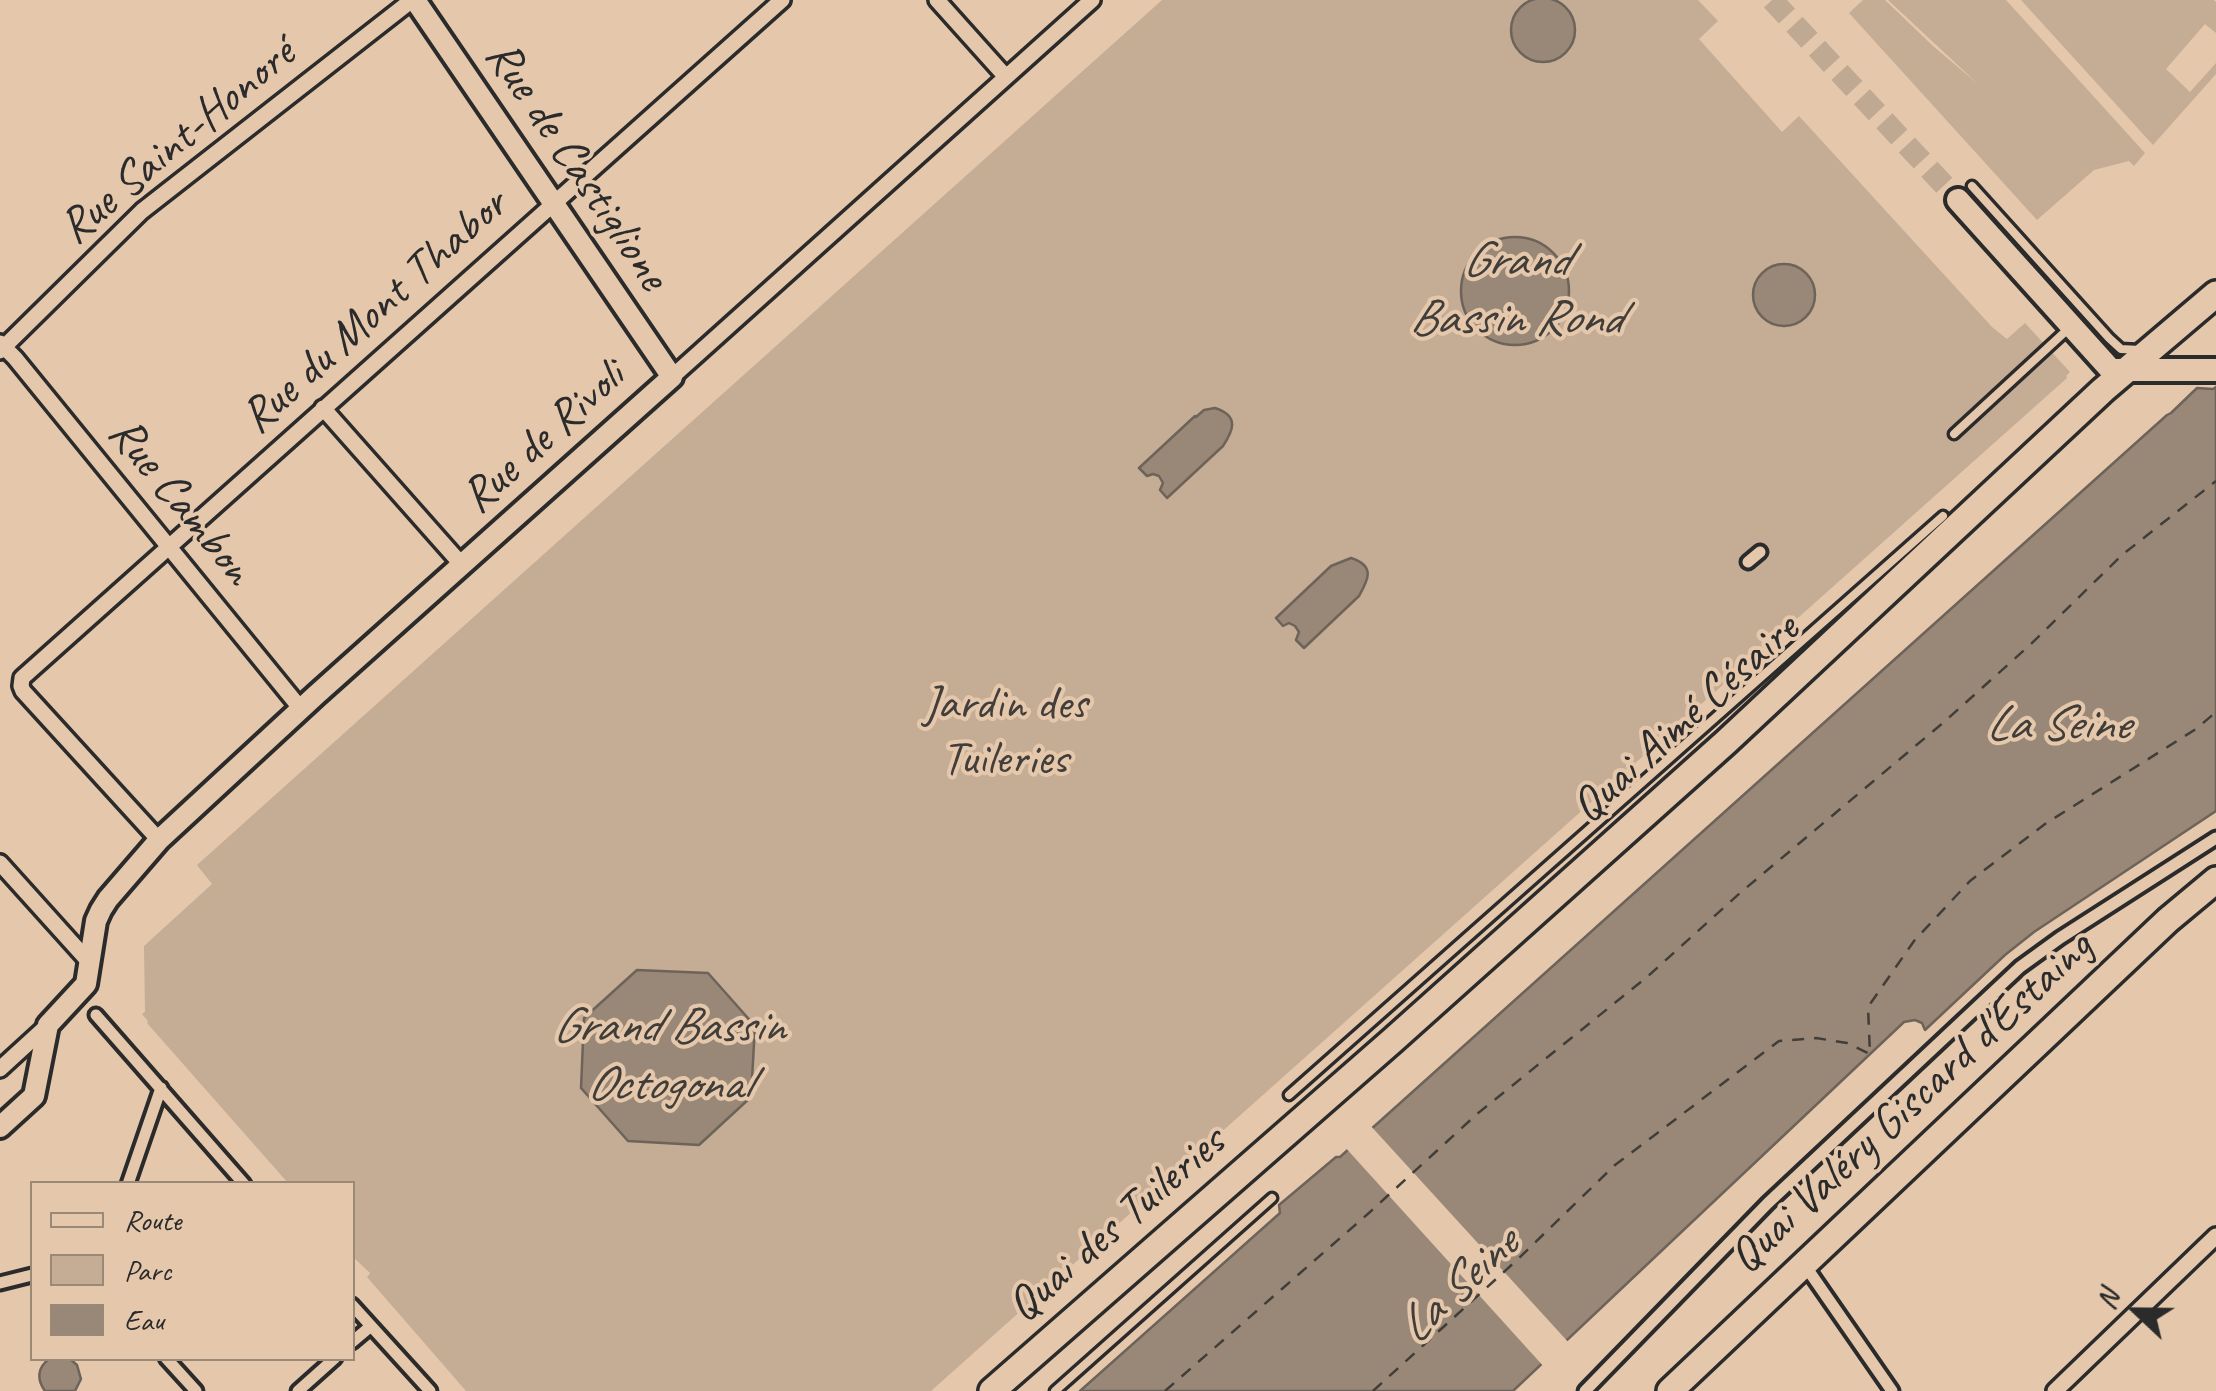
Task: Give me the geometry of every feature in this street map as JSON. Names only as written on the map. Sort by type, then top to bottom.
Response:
[{"type":"main road","points":[[1965,193],[2070,326],[2111,370],[2204,369]]},
{"type":"main road","name":"Quai Aimé Césaire","points":[[1298,1123],[1751,720],[2126,370],[2216,294]]},
{"type":"main road","name":"Quai Valéry Giscard d'Estaing","points":[[1670,1391],[2168,920],[2216,880]]},
{"type":"main road","name":"Quai des Tuileries","points":[[992,1391],[1298,1123]]},
{"type":"street","name":"Rue de Castiglione","points":[[413,0],[672,377]]},
{"type":"street","name":"Rue Saint-Honoré","points":[[1,347],[142,211],[413,0]]},
{"type":"street","name":"Rue du Mont Thabor","points":[[159,840],[23,691],[21,682],[25,674],[782,0]]},
{"type":"street","points":[[937,0],[1006,78]]},
{"type":"street","name":"Rue de Rivoli","points":[[48,1025],[86,984],[101,910],[159,840],[1092,0]]},
{"type":"street","name":"Rue Cambon","points":[[1,347],[15,358],[301,709]]},
{"type":"street","points":[[323,408],[462,565]]},
{"type":"street","points":[[1585,1391],[1768,1203],[2020,967],[2216,838]]},
{"type":"street","points":[[0,863],[90,963]]},
{"type":"street","points":[[96,1014],[241,1181]]},
{"type":"street","points":[[0,1069],[48,1025]]},
{"type":"street","points":[[0,1127],[34,1096],[48,1025]]},
{"type":"street","points":[[129,1181],[161,1088]]},
{"type":"street","points":[[2055,1391],[2216,1236]]},
{"type":"street","points":[[1804,1264],[1892,1391]]},
{"type":"street","points":[[0,1283],[30,1276]]},
{"type":"street","points":[[355,1309],[430,1391]]},
{"type":"street","points":[[355,1339],[371,1326]]},
{"type":"street","points":[[169,1361],[196,1391]]},
{"type":"street","points":[[298,1391],[331,1361]]},
{"type":"lane","points":[[1965,193],[2121,349],[2150,351]]},
{"type":"lane","points":[[1954,434],[2070,326]]},
{"type":"lane","name":"Quai Aimé Césaire","points":[[1289,1095],[1943,516]]},
{"type":"lane","points":[[1056,1391],[1272,1198]]},
{"type":"green space","name":"Jardin des Tuileries","points":[[1162,0],[1698,0],[1718,21],[1699,39],[1782,132],[1799,116],[1992,327],[2007,339],[2025,323],[2070,372],[931,1391],[466,1391],[355,1259],[355,1181],[286,1181],[142,1014],[144,946],[212,884],[197,865]]},
{"type":"green space","points":[[1863,0],[1885,0],[1978,84],[1888,0],[2006,0],[2145,153],[2134,166],[2129,161],[2094,170],[2037,220],[1849,13]]},
{"type":"green space","points":[[2021,0],[2214,0],[2216,33],[2205,24],[2166,69],[2190,92],[2216,63],[2216,74],[2153,145]]},
{"type":"water","points":[[1531,0],[1555,0],[1573,18],[1573,42],[1555,60],[1531,60],[1513,42],[1513,18]]},
{"type":"water","name":"Grand Bassin Rond","points":[[1515,237],[1536,241],[1553,253],[1565,270],[1569,291],[1565,312],[1553,329],[1536,341],[1515,345],[1494,341],[1477,329],[1465,312],[1461,291],[1465,270],[1477,253],[1494,241]]},
{"type":"water","points":[[1784,264],[1806,273],[1815,295],[1806,317],[1784,326],[1762,317],[1753,295],[1762,273]]},
{"type":"water","name":"La Seine","points":[[2216,387],[2216,811],[2034,932],[1925,1030],[1915,1020],[1904,1022],[1513,1391],[1080,1391],[1280,1213],[1279,1205],[1340,1157],[2197,388]]},
{"type":"water","points":[[1215,408],[1231,420],[1227,440],[1167,498],[1160,490],[1163,483],[1159,476],[1147,476],[1139,468],[1195,416]]},
{"type":"water","points":[[1351,558],[1367,569],[1359,596],[1304,648],[1296,640],[1299,632],[1295,626],[1283,626],[1276,618],[1331,566]]},
{"type":"water","name":"Grand Bassin Octogonal","points":[[637,970],[708,973],[755,1026],[751,1097],[699,1145],[628,1141],[581,1088],[584,1018]]},
{"type":"water","points":[[47,1361],[72,1361],[81,1379],[75,1391],[45,1391],[40,1382],[42,1366]]},
{"type":"pier","points":[[1369,1124],[1570,1344],[1545,1368],[1344,1146]]},
{"type":"ferry route","points":[[1165,1391],[1477,1114],[1647,977],[1740,893],[1944,722],[2122,555],[2216,481]]},
{"type":"ferry route","points":[[1373,1391],[1615,1165],[1779,1041],[1816,1038],[1847,1043],[1870,1054],[1868,1007],[1914,941],[1970,881],[2045,824],[2196,729],[2216,712]]},
{"type":"tunnel","points":[[1772,0],[1958,200]]}]
